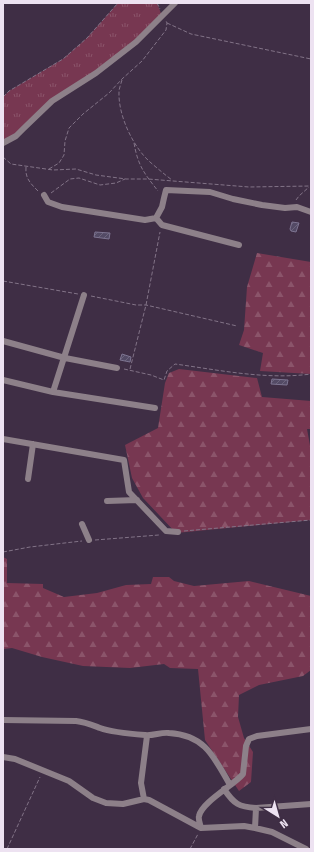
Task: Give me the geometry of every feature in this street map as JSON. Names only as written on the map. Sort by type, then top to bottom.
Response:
[{"type":"street","points":[[3,142],[16,136],[52,101],[96,73],[136,42],[175,3]]},
{"type":"street","points":[[156,218],[162,207],[166,190],[210,192],[233,199],[262,205],[285,208],[297,207],[311,212]]},
{"type":"street","points":[[44,195],[48,202],[62,207],[145,220],[156,218]]},
{"type":"street","points":[[156,218],[162,225],[239,245]]},
{"type":"street","points":[[53,392],[84,295]]},
{"type":"street","points":[[3,341],[65,358],[117,368]]},
{"type":"street","points":[[3,380],[53,392],[156,408]]},
{"type":"street","points":[[3,439],[124,460],[129,492],[166,531],[178,532]]},
{"type":"street","points":[[28,479],[33,444]]},
{"type":"street","points":[[107,501],[137,500]]},
{"type":"street","points":[[82,524],[89,540]]},
{"type":"street","points":[[3,719],[76,721],[88,723],[100,728],[147,736],[168,733],[188,736],[203,744],[230,785]]},
{"type":"street","points":[[201,828],[199,817],[201,812],[224,789],[242,774],[246,746],[249,739],[257,736],[311,729]]},
{"type":"street","points":[[144,799],[141,783],[147,736]]},
{"type":"street","points":[[3,757],[15,759],[68,781],[93,798],[106,803],[123,804],[144,799],[149,800],[201,828],[244,826],[255,828],[272,832],[306,849]]},
{"type":"street","points":[[224,789],[238,805],[245,807],[256,808],[311,804]]},
{"type":"street","points":[[255,828],[256,808]]},
{"type":"path","points":[[3,96],[63,59],[87,38],[118,3]]},
{"type":"path","points":[[162,16],[167,23],[190,34],[311,59]]},
{"type":"path","points":[[48,169],[59,163],[64,155],[65,141],[69,128],[83,114],[109,93],[142,61],[166,30],[167,23]]},
{"type":"path","points":[[122,79],[119,92],[121,110],[128,131],[149,161],[173,181]]},
{"type":"path","points":[[134,141],[136,153],[143,172],[164,198]]},
{"type":"path","points":[[3,157],[11,164],[48,169],[76,169],[96,175],[126,179],[148,179],[249,187],[311,186]]},
{"type":"path","points":[[26,166],[25,174],[29,182],[41,194],[44,195],[48,195],[70,179],[79,178],[100,185],[116,183],[126,179]]},
{"type":"path","points":[[130,370],[146,305],[162,225]]},
{"type":"path","points":[[3,281],[136,305],[146,305],[237,326]]},
{"type":"path","points":[[117,368],[151,375],[164,380],[167,371],[174,364],[260,375],[294,376],[311,374]]},
{"type":"path","points":[[178,532],[311,520]]},
{"type":"path","points":[[3,552],[30,547],[89,540],[164,534]]},
{"type":"path","points":[[7,849],[43,771]]},
{"type":"path","points":[[190,849],[201,828]]},
{"type":"green space","points":[[118,3],[157,3],[162,16],[136,42],[52,101],[3,145],[3,97],[9,91],[63,59],[87,38]]},
{"type":"green space","points":[[257,253],[311,262],[311,374],[260,371],[263,353],[239,345],[244,330],[247,287]]},
{"type":"green space","points":[[179,369],[257,378],[262,397],[311,401],[311,429],[307,429],[311,451],[311,520],[176,533],[143,498],[132,478],[125,445],[158,428],[165,383],[169,373]]},
{"type":"green space","points":[[3,557],[7,559],[7,583],[43,584],[43,588],[64,597],[97,593],[126,585],[151,584],[153,577],[169,577],[174,581],[194,586],[249,581],[311,596],[311,670],[303,676],[259,685],[239,695],[238,717],[244,738],[253,752],[251,782],[239,791],[205,740],[198,669],[170,668],[164,664],[130,668],[83,666],[42,657],[12,648],[3,649]]},
{"type":"building","points":[[292,222],[299,223],[296,232],[291,231],[290,229]]},
{"type":"building","points":[[95,232],[110,233],[109,239],[94,237]]},
{"type":"building","points":[[122,354],[131,357],[130,362],[120,360]]},
{"type":"building","points":[[272,379],[288,380],[287,385],[271,384]]}]
